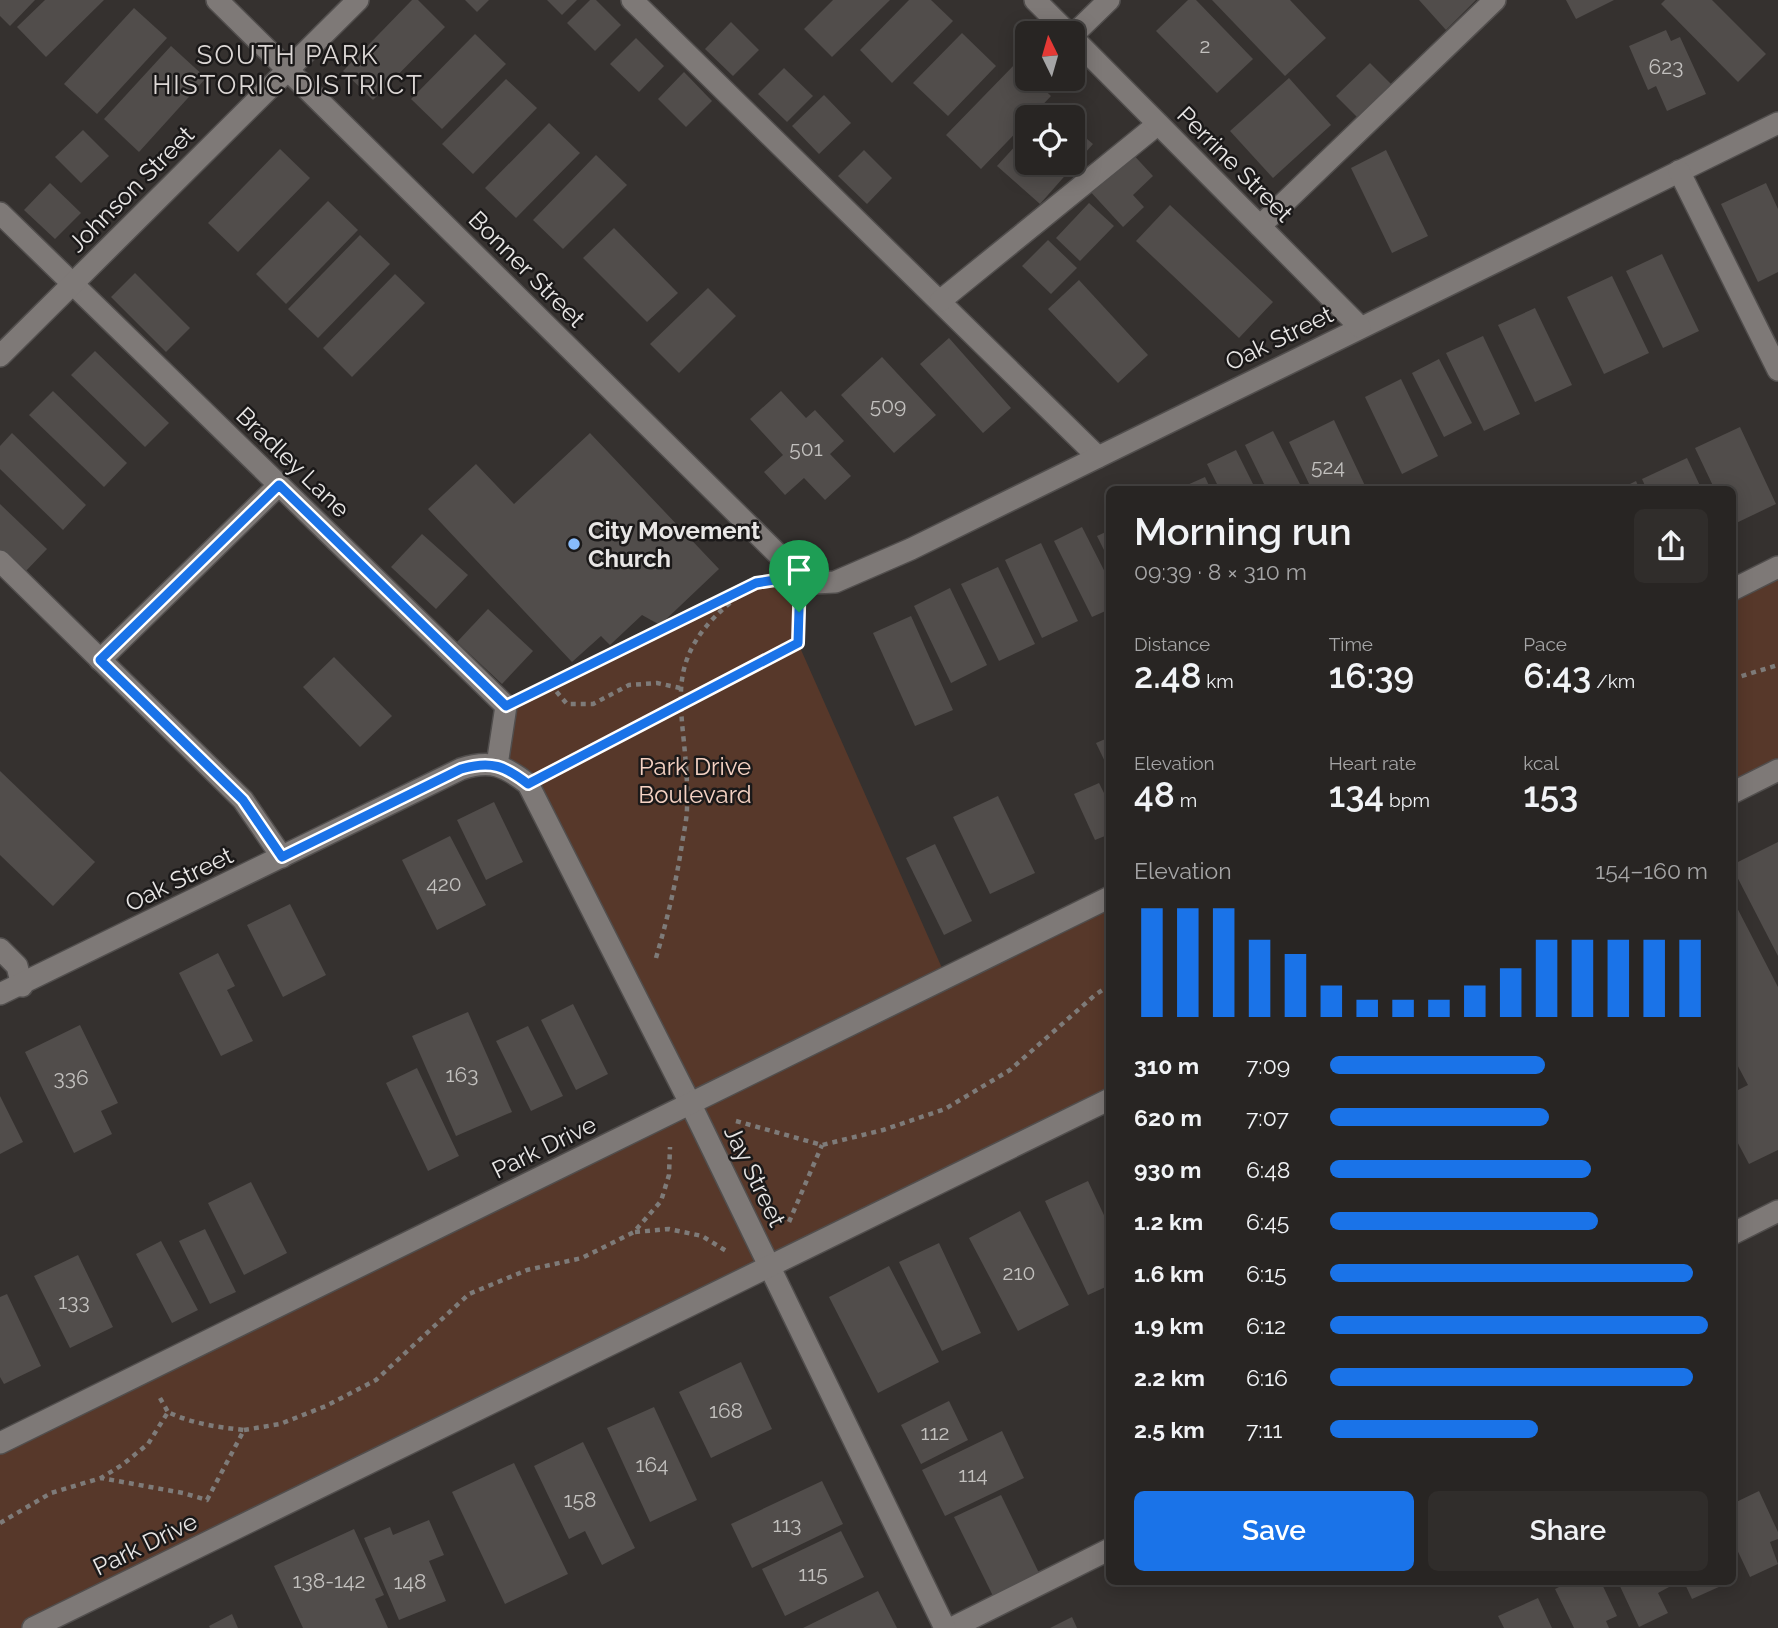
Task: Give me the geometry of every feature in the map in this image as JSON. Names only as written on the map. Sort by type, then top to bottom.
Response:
[{"type":"street","name":"Bonner Street","points":[[217,0],[800,576]]},
{"type":"street","name":"Johnson Street","points":[[0,356],[358,0]]},
{"type":"street","points":[[632,0],[1098,457]]},
{"type":"street","name":"Perrine Street","points":[[1035,0],[1057,21]]},
{"type":"street","points":[[1085,22],[1109,0]]},
{"type":"street","points":[[1259,226],[1495,0]]},
{"type":"street","name":"Perrine Street","points":[[1085,49],[1360,327]]},
{"type":"street","name":"Oak Street","points":[[800,576],[814,583],[835,582],[911,549],[1778,122]]},
{"type":"street","points":[[940,301],[1158,124]]},
{"type":"street","points":[[1679,171],[1778,370]]},
{"type":"street","name":"Bradley Lane","points":[[0,213],[506,706]]},
{"type":"street","points":[[100,660],[279,485]]},
{"type":"street","points":[[0,561],[243,800],[282,857]]},
{"type":"street","points":[[1736,588],[1778,568]]},
{"type":"street","points":[[506,706],[496,765],[509,769],[528,784]]},
{"type":"street","name":"Oak Street","points":[[0,995],[461,769],[476,764],[496,765]]},
{"type":"street","points":[[1736,791],[1778,770]]},
{"type":"street","name":"Jay Street","points":[[528,784],[691,1105],[945,1628]]},
{"type":"street","name":"Park Drive","points":[[0,1443],[1106,899]]},
{"type":"street","points":[[0,949],[17,966],[22,986]]},
{"type":"street","name":"Park Drive","points":[[33,1628],[1106,1101]]},
{"type":"street","points":[[1736,1232],[1778,1211]]},
{"type":"street","points":[[952,1628],[1106,1551]]},
{"type":"path","points":[[506,706],[756,583],[800,576],[798,643],[528,784]]},
{"type":"path","points":[[656,958],[674,895],[687,809],[685,751],[679,705],[681,674],[693,643],[720,610],[756,583]]},
{"type":"path","points":[[1736,678],[1778,665]]},
{"type":"path","points":[[550,684],[567,704],[593,704],[629,685],[657,683],[680,688]]},
{"type":"path","points":[[736,1121],[822,1144],[883,1129],[945,1109],[1010,1070],[1106,988]]},
{"type":"path","points":[[789,1223],[822,1144]]},
{"type":"path","points":[[634,1232],[661,1201],[669,1175],[670,1147]]},
{"type":"path","points":[[0,1523],[51,1493],[101,1478],[122,1465],[148,1444],[168,1412],[185,1420],[213,1427],[244,1430],[280,1424],[314,1411],[376,1380],[469,1294],[527,1270],[582,1258],[634,1232],[669,1229],[702,1236],[728,1252]]},
{"type":"path","points":[[101,1478],[207,1500],[244,1430]]},
{"type":"green space","points":[[1778,567],[1778,770],[1736,791],[1736,588]]},
{"type":"green space","name":"Park Drive Boulevard","points":[[800,576],[798,643],[946,977],[1106,898],[1106,1100],[33,1628],[0,1628],[0,1443],[691,1105],[509,769],[506,706],[756,583]]},
{"type":"building","points":[[0,0],[35,0],[10,26],[0,16]]},
{"type":"building","points":[[45,0],[104,0],[46,57],[17,27]]},
{"type":"building","points":[[412,0],[418,0],[445,27],[373,100],[343,71]]},
{"type":"building","points":[[465,0],[489,0],[477,12]]},
{"type":"building","points":[[547,0],[577,0],[562,15]]},
{"type":"building","points":[[590,0],[596,0],[621,25],[595,51],[567,23]]},
{"type":"building","points":[[833,0],[890,0],[832,57],[804,29]]},
{"type":"building","points":[[909,0],[931,0],[953,21],[892,83],[860,50]]},
{"type":"building","points":[[1188,0],[1196,0],[1253,59],[1217,93],[1156,31]]},
{"type":"building","points":[[1212,0],[1290,0],[1326,38],[1285,76]]},
{"type":"building","points":[[1419,0],[1476,0],[1446,30]]},
{"type":"building","points":[[1566,0],[1614,0],[1576,19]]},
{"type":"building","points":[[1665,0],[1712,0],[1766,54],[1738,82],[1661,4]]},
{"type":"building","points":[[134,8],[167,38],[97,114],[64,84]]},
{"type":"building","points":[[731,22],[759,50],[733,76],[705,49]]},
{"type":"building","points":[[1666,30],[1671,41],[1680,37],[1706,94],[1667,111],[1656,86],[1648,90],[1629,46]]},
{"type":"building","points":[[962,33],[996,66],[948,116],[913,83]]},
{"type":"building","points":[[475,34],[506,64],[442,129],[411,99]]},
{"type":"building","points":[[636,38],[664,66],[639,92],[610,64]]},
{"type":"building","points":[[171,46],[206,78],[139,152],[104,119]]},
{"type":"building","points":[[1370,63],[1398,91],[1364,124],[1336,96]]},
{"type":"building","points":[[1015,64],[1015,91],[1046,91],[1051,96],[1042,105],[1015,105],[1015,134],[981,169],[946,135]]},
{"type":"building","points":[[784,68],[813,96],[787,122],[758,94]]},
{"type":"building","points":[[684,72],[712,101],[686,127],[658,99]]},
{"type":"building","points":[[1289,78],[1331,125],[1273,178],[1230,131]]},
{"type":"building","points":[[506,79],[537,108],[473,174],[442,144]]},
{"type":"building","points":[[824,95],[851,123],[819,154],[792,126]]},
{"type":"building","points":[[549,123],[580,153],[516,218],[485,188]]},
{"type":"building","points":[[83,130],[109,156],[81,183],[55,157]]},
{"type":"building","points":[[1085,137],[1093,144],[1085,153]]},
{"type":"building","points":[[1015,146],[1015,175],[1066,175],[1040,204],[997,166]]},
{"type":"building","points":[[280,149],[310,178],[238,252],[208,223]]},
{"type":"building","points":[[864,150],[892,178],[867,204],[838,176]]},
{"type":"building","points":[[1129,150],[1153,176],[1133,195],[1144,207],[1123,227],[1088,189]]},
{"type":"building","points":[[1386,150],[1428,236],[1392,253],[1351,168]]},
{"type":"building","points":[[596,155],[627,185],[563,249],[533,220]]},
{"type":"building","points":[[50,183],[81,213],[55,239],[24,210]]},
{"type":"building","points":[[1766,183],[1778,209],[1778,272],[1758,282],[1721,204]]},
{"type":"building","points":[[328,201],[358,230],[286,304],[256,274]]},
{"type":"building","points":[[1089,203],[1114,226],[1080,261],[1056,238]]},
{"type":"building","points":[[1170,205],[1273,302],[1239,338],[1136,241]]},
{"type":"building","points":[[614,228],[678,293],[647,322],[583,258]]},
{"type":"building","points":[[360,235],[390,264],[318,338],[288,309]]},
{"type":"building","points":[[1048,240],[1077,268],[1051,294],[1022,266]]},
{"type":"building","points":[[1662,254],[1699,331],[1663,348],[1626,271]]},
{"type":"building","points":[[135,273],[190,328],[166,352],[111,297]]},
{"type":"building","points":[[395,274],[425,303],[352,377],[323,348]]},
{"type":"building","points":[[1612,276],[1649,353],[1604,374],[1567,297]]},
{"type":"building","points":[[1079,280],[1148,355],[1118,383],[1048,309]]},
{"type":"building","points":[[708,288],[736,316],[679,373],[650,344]]},
{"type":"building","points":[[1535,308],[1572,385],[1535,402],[1498,325]]},
{"type":"building","points":[[1483,336],[1520,414],[1484,431],[1446,353]]},
{"type":"building","points":[[949,338],[1011,408],[983,433],[920,364]]},
{"type":"building","points":[[95,351],[169,423],[145,447],[71,375]]},
{"type":"building","points":[[882,357],[936,415],[894,453],[841,395]]},
{"type":"building","points":[[1439,359],[1472,423],[1444,437],[1412,373]]},
{"type":"building","points":[[1401,379],[1438,456],[1402,474],[1365,397]]},
{"type":"building","points":[[53,391],[127,463],[104,487],[29,415]]},
{"type":"building","points":[[781,391],[806,418],[815,410],[844,441],[830,454],[851,476],[825,500],[804,478],[785,495],[764,472],[783,455],[750,419]]},
{"type":"building","points":[[1334,420],[1365,486],[1310,486],[1289,442]]},
{"type":"building","points":[[1740,427],[1776,504],[1736,523],[1736,486],[1713,486],[1695,448]]},
{"type":"building","points":[[1273,431],[1301,486],[1265,486],[1245,445]]},
{"type":"building","points":[[12,433],[86,505],[63,530],[0,469],[0,446]]},
{"type":"building","points":[[590,433],[719,569],[660,625],[642,615],[610,645],[601,636],[572,662],[428,509],[476,464],[514,504]]},
{"type":"building","points":[[1236,450],[1254,486],[1218,486],[1207,464]]},
{"type":"building","points":[[1687,458],[1700,486],[1645,486],[1642,479]]},
{"type":"building","points":[[1205,477],[1209,486],[1185,486]]},
{"type":"building","points":[[0,504],[47,549],[23,574],[0,551]]},
{"type":"building","points":[[1082,527],[1106,574],[1106,611],[1092,617],[1054,541]]},
{"type":"building","points":[[1106,532],[1106,554],[1097,536]]},
{"type":"building","points":[[422,534],[468,575],[436,609],[391,567]]},
{"type":"building","points":[[1041,543],[1078,621],[1042,638],[1005,560]]},
{"type":"building","points":[[998,567],[1035,644],[999,661],[961,584]]},
{"type":"building","points":[[950,588],[987,665],[951,683],[914,606]]},
{"type":"building","points":[[488,609],[533,651],[502,684],[457,642]]},
{"type":"building","points":[[911,616],[953,710],[915,726],[873,633]]},
{"type":"building","points":[[334,657],[392,716],[360,747],[303,687]]},
{"type":"building","points":[[1106,739],[1106,764],[1096,743]]},
{"type":"building","points":[[0,771],[95,862],[53,906],[0,855]]},
{"type":"building","points":[[1099,783],[1106,797],[1106,836],[1095,840],[1074,794]]},
{"type":"building","points":[[998,796],[1035,873],[990,894],[953,817]]},
{"type":"building","points":[[494,802],[523,862],[486,880],[457,820]]},
{"type":"building","points":[[450,836],[486,905],[437,930],[402,860]]},
{"type":"building","points":[[1778,842],[1778,956],[1736,875],[1736,863]]},
{"type":"building","points":[[935,844],[972,921],[944,935],[906,858]]},
{"type":"building","points":[[290,904],[326,975],[283,997],[247,925]]},
{"type":"building","points":[[1736,906],[1778,987],[1778,1150],[1749,1164],[1736,1140],[1736,1091],[1748,1085],[1736,1062]]},
{"type":"building","points":[[218,953],[235,986],[227,990],[253,1041],[221,1056],[179,973]]},
{"type":"building","points":[[573,1004],[608,1074],[576,1090],[541,1020]]},
{"type":"building","points":[[468,1012],[512,1112],[456,1136],[412,1036]]},
{"type":"building","points":[[80,1025],[118,1103],[101,1111],[112,1134],[74,1153],[25,1052]]},
{"type":"building","points":[[528,1026],[563,1096],[531,1111],[496,1041]]},
{"type":"building","points":[[417,1068],[459,1156],[428,1171],[386,1083]]},
{"type":"building","points":[[0,1096],[23,1142],[0,1154]]},
{"type":"building","points":[[1088,1181],[1106,1219],[1106,1287],[1088,1295],[1045,1201]]},
{"type":"building","points":[[251,1182],[287,1253],[244,1275],[208,1203]]},
{"type":"building","points":[[1020,1211],[1069,1305],[1018,1331],[969,1238]]},
{"type":"building","points":[[205,1229],[236,1292],[210,1304],[179,1241]]},
{"type":"building","points":[[161,1241],[198,1310],[172,1323],[136,1254]]},
{"type":"building","points":[[939,1243],[981,1333],[942,1351],[899,1262]]},
{"type":"building","points":[[78,1255],[113,1327],[70,1348],[34,1276]]},
{"type":"building","points":[[889,1266],[939,1362],[878,1393],[829,1297]]},
{"type":"building","points":[[7,1294],[41,1366],[4,1384],[0,1377],[0,1297]]},
{"type":"building","points":[[741,1362],[772,1429],[711,1458],[679,1392]]},
{"type":"building","points":[[949,1401],[968,1440],[921,1464],[901,1425]]},
{"type":"building","points":[[654,1407],[697,1500],[650,1522],[607,1428]]},
{"type":"building","points":[[1002,1431],[1024,1478],[945,1516],[922,1470]]},
{"type":"building","points":[[583,1442],[635,1548],[602,1565],[585,1531],[569,1539],[534,1466]]},
{"type":"building","points":[[514,1463],[568,1574],[505,1604],[452,1492]]},
{"type":"building","points":[[822,1481],[843,1524],[752,1568],[731,1524]]},
{"type":"building","points":[[1759,1491],[1778,1532],[1778,1539],[1770,1542],[1778,1564],[1750,1577],[1736,1547],[1736,1502]]},
{"type":"building","points":[[1001,1495],[1039,1573],[993,1596],[954,1517]]},
{"type":"building","points":[[429,1520],[444,1555],[429,1561],[446,1601],[399,1620],[364,1538],[390,1527],[393,1535]]},
{"type":"building","points":[[354,1529],[384,1595],[375,1599],[388,1628],[303,1628],[274,1566]]},
{"type":"building","points":[[841,1531],[864,1577],[785,1616],[762,1569]]},
{"type":"building","points":[[1563,1585],[1602,1585],[1617,1616],[1606,1621],[1609,1628],[1574,1628],[1555,1589]]},
{"type":"building","points":[[1619,1585],[1668,1585],[1669,1587],[1658,1593],[1668,1613],[1639,1627]]},
{"type":"building","points":[[1685,1585],[1721,1586],[1692,1599]]},
{"type":"building","points":[[878,1591],[897,1628],[803,1628]]},
{"type":"building","points":[[1538,1598],[1552,1628],[1504,1628],[1498,1616]]},
{"type":"building","points":[[232,1614],[238,1628],[210,1628],[209,1626]]},
{"type":"building","points":[[1072,1617],[1077,1628],[1050,1628]]},
{"type":"place","name":"City Movement Church","points":[[574,544]]},
{"type":"district","name":"SOUTH PARK HISTORIC DISTRICT","points":[[288,70]]},
{"type":"route","points":[[279,485],[506,706],[756,583],[800,576],[799,612],[798,643],[528,784],[509,769],[476,764],[282,857],[243,800],[100,660],[279,485]]}]
